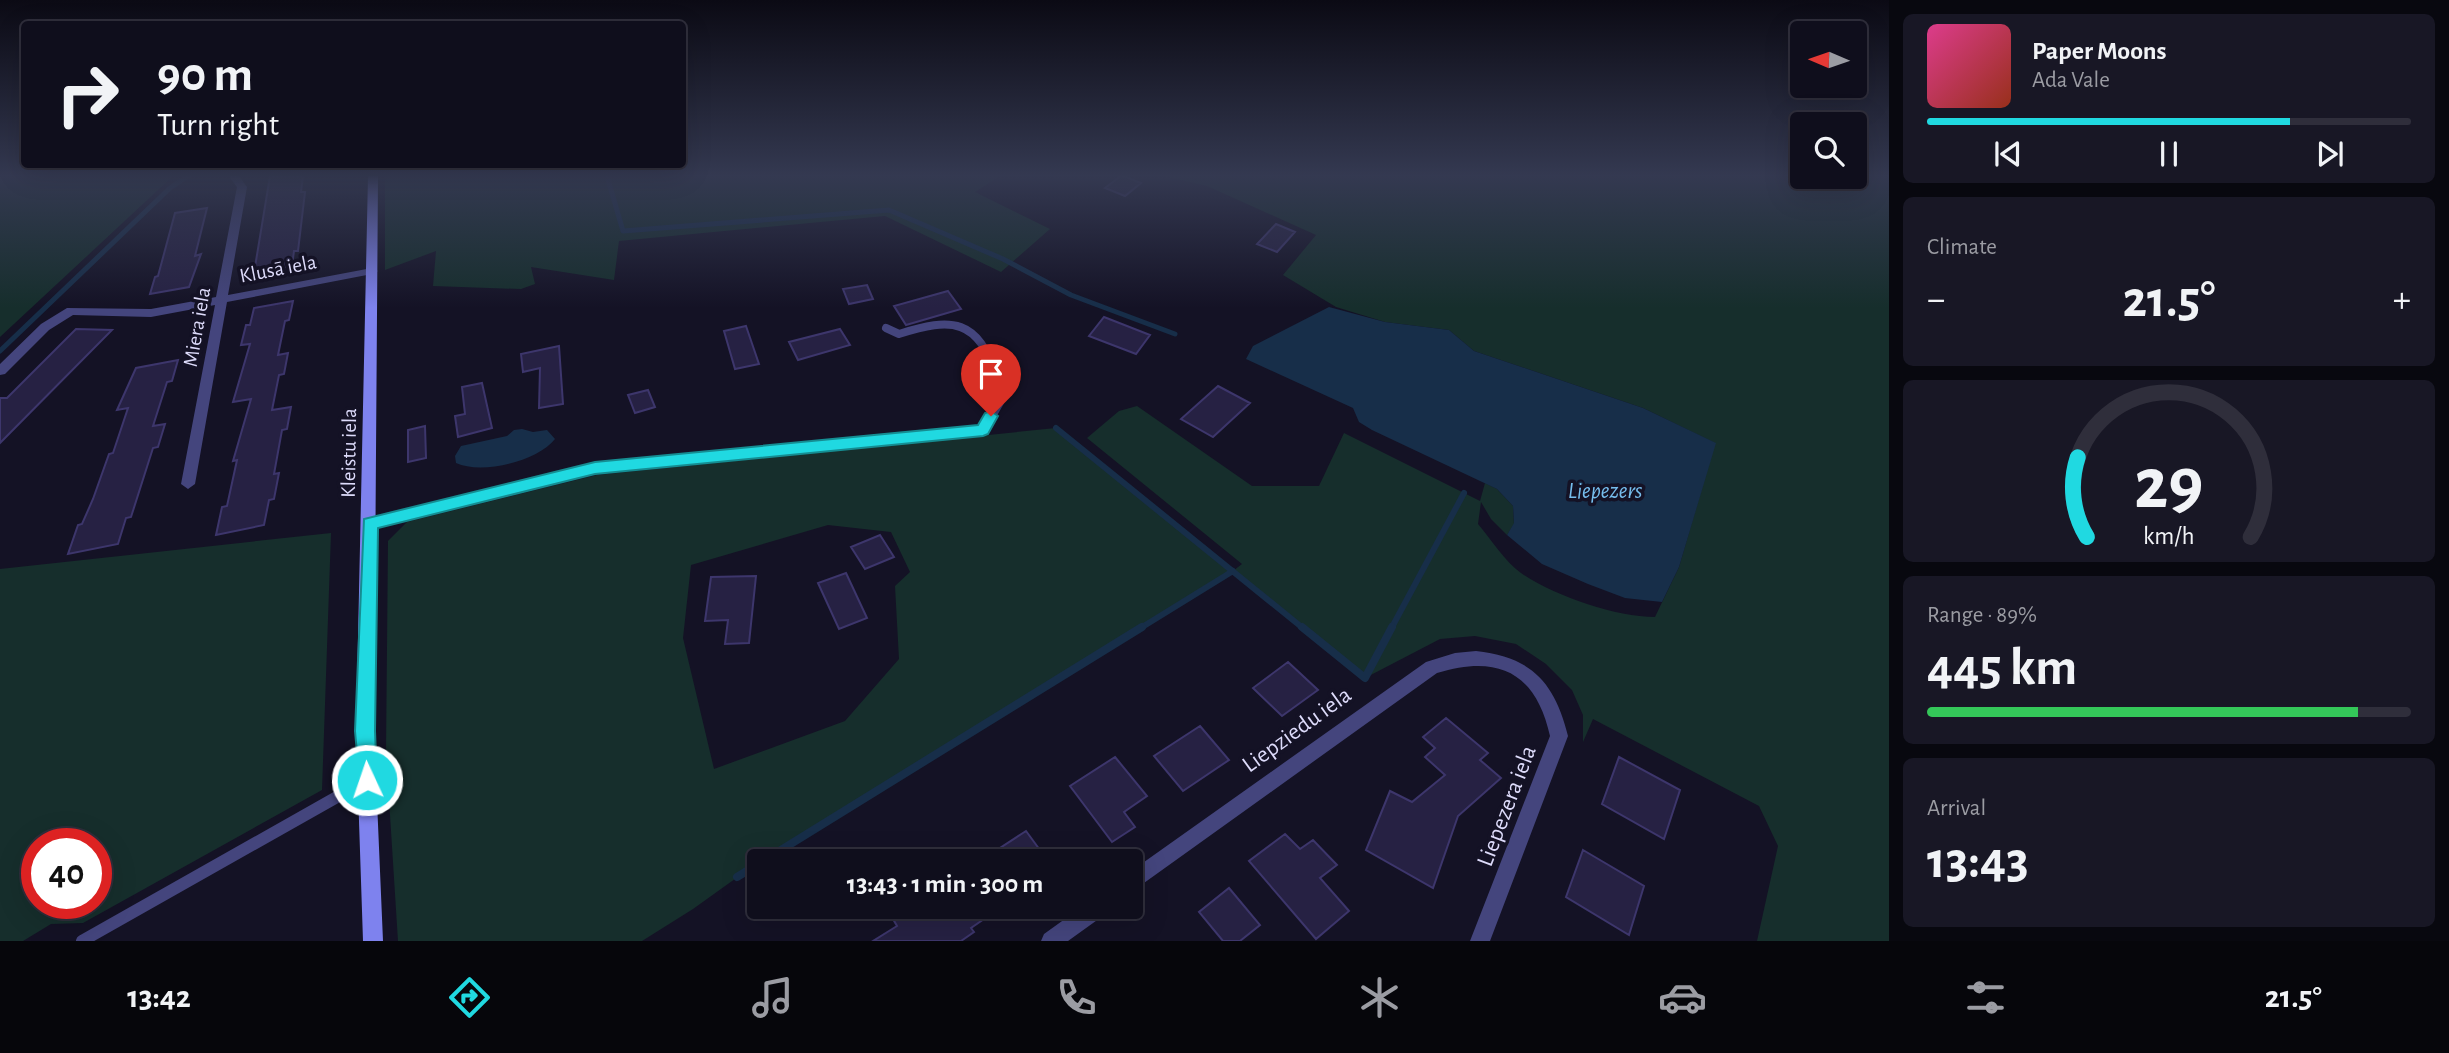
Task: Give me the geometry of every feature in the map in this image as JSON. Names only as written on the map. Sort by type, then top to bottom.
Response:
[{"type":"street","name":"Miera iela","points":[[188,484],[236,220]]},
{"type":"street","name":"Kleistu iela","points":[[373,220],[365,731],[373,941]]},
{"type":"street","name":"Klusā iela","points":[[0,371],[45,327],[66,313],[90,310],[150,313],[372,271]]},
{"type":"street","points":[[369,524],[595,468],[983,430]]},
{"type":"street","name":"Liepziedu iela","points":[[1143,875],[1433,667],[1470,656],[1508,663]]},
{"type":"street","name":"Liepezera iela","points":[[1480,941],[1559,736],[1556,711],[1539,684],[1508,663]]},
{"type":"street","points":[[1051,941],[1082,919]]},
{"type":"lane","points":[[886,328],[899,334],[942,321],[960,325],[977,340],[996,370],[999,403],[983,430]]},
{"type":"lane","points":[[82,941],[367,780]]},
{"type":"green space","points":[[0,220],[126,220],[0,337]]},
{"type":"green space","points":[[385,220],[843,220],[619,241],[614,280],[531,267],[535,284],[521,289],[433,286],[436,251],[385,270]]},
{"type":"green space","points":[[893,220],[1032,220],[1050,229],[1001,272]]},
{"type":"green space","points":[[1282,220],[1889,220],[1889,941],[1757,941],[1778,846],[1759,806],[1593,719],[1583,742],[1583,715],[1572,690],[1546,664],[1516,644],[1475,636],[1440,639],[1365,678],[1233,571],[1242,564],[1087,438],[1119,411],[1137,406],[1252,486],[1319,486],[1344,433],[1480,501],[1485,483],[1497,489],[1513,506],[1514,524],[1507,535],[1491,519],[1481,502],[1478,524],[1504,557],[1521,573],[1551,590],[1586,604],[1622,613],[1655,617],[1679,567],[1715,443],[1643,408],[1474,351],[1449,330],[1385,322],[1336,307],[1283,275],[1316,235]]},
{"type":"green space","points":[[1056,428],[1233,571],[780,849],[747,849],[747,870],[642,941],[398,941],[386,752],[388,541],[407,522],[597,475]],"holes":[[[828,525],[891,532],[910,572],[895,586],[899,659],[845,721],[714,769],[683,638],[691,565]]]},
{"type":"green space","points":[[331,533],[322,790],[112,907],[112,828],[21,828],[21,919],[90,919],[83,923],[51,924],[23,941],[0,941],[0,569]]},
{"type":"water","name":"Liepezers","points":[[1329,307],[1385,322],[1449,330],[1474,351],[1643,408],[1716,443],[1679,567],[1662,602],[1625,598],[1542,564],[1507,535],[1514,523],[1513,506],[1497,489],[1372,430],[1359,422],[1353,408],[1246,359],[1253,346]]},
{"type":"water","points":[[514,430],[533,432],[547,430],[555,439],[536,454],[509,464],[480,467],[456,463],[455,456],[461,446],[507,436]]},
{"type":"building","points":[[173,220],[204,220],[195,256],[201,254],[189,287],[150,294],[155,277],[158,276]]},
{"type":"building","points":[[263,220],[302,220],[298,251],[294,251],[292,266],[254,273]]},
{"type":"building","points":[[1276,224],[1295,232],[1277,252],[1257,244]]},
{"type":"building","points":[[867,285],[873,299],[849,304],[843,289]]},
{"type":"building","points":[[948,291],[961,309],[906,325],[894,306]]},
{"type":"building","points":[[293,301],[289,320],[285,321],[278,355],[288,353],[284,374],[279,375],[272,410],[291,407],[287,429],[282,430],[274,474],[279,473],[274,499],[269,500],[264,525],[216,535],[222,507],[227,506],[237,460],[233,461],[251,399],[233,402],[250,344],[241,345],[246,325],[250,325],[254,308]]},
{"type":"building","points":[[1104,317],[1150,335],[1136,354],[1089,336]]},
{"type":"building","points":[[746,326],[759,364],[735,369],[724,331]]},
{"type":"building","points":[[76,329],[112,330],[0,443],[0,398],[7,398]]},
{"type":"building","points":[[840,329],[850,345],[798,360],[789,342]]},
{"type":"building","points":[[559,346],[563,404],[539,408],[540,368],[523,372],[521,354]]},
{"type":"building","points":[[178,360],[172,381],[167,382],[153,426],[165,424],[158,447],[153,448],[131,517],[126,518],[118,544],[68,554],[78,525],[82,524],[93,499],[109,454],[113,453],[128,408],[117,410],[136,368]]},
{"type":"building","points":[[482,383],[492,428],[458,437],[455,416],[465,414],[462,387]]},
{"type":"building","points":[[1218,386],[1250,403],[1213,437],[1181,419]]},
{"type":"building","points":[[648,390],[655,407],[635,413],[628,395]]},
{"type":"building","points":[[425,426],[426,458],[408,462],[408,430]]},
{"type":"building","points":[[880,535],[894,557],[865,569],[851,547]]},
{"type":"building","points":[[846,573],[867,618],[839,629],[818,583]]},
{"type":"building","points":[[756,576],[749,643],[725,644],[728,620],[705,621],[711,577]]},
{"type":"building","points":[[1288,662],[1318,690],[1282,716],[1253,688]]},
{"type":"building","points":[[1446,718],[1488,753],[1480,760],[1501,778],[1458,816],[1433,888],[1366,850],[1390,791],[1412,802],[1445,775],[1425,757],[1435,748],[1423,737]]},
{"type":"building","points":[[1200,726],[1229,760],[1183,791],[1154,756]]},
{"type":"building","points":[[1115,757],[1147,796],[1124,812],[1135,827],[1112,842],[1070,786]]},
{"type":"building","points":[[1619,757],[1680,790],[1664,839],[1602,804]]},
{"type":"building","points":[[1026,831],[1039,849],[998,849]]},
{"type":"building","points":[[1285,834],[1300,849],[1313,840],[1337,865],[1320,878],[1349,911],[1316,939],[1249,861]]},
{"type":"building","points":[[1583,850],[1644,886],[1629,935],[1566,897]]},
{"type":"building","points":[[1229,888],[1260,925],[1240,941],[1223,941],[1199,912]]},
{"type":"building","points":[[893,919],[984,919],[971,928],[974,932],[961,941],[873,941],[897,926]]},
{"type":"waterway","points":[[0,351],[137,220]]},
{"type":"waterway","points":[[620,220],[623,231],[763,220]]},
{"type":"waterway","points":[[912,220],[1003,259],[1071,295],[1175,334]]},
{"type":"waterway","points":[[1056,428],[1233,571]]},
{"type":"waterway","points":[[1391,629],[1464,493]]},
{"type":"waterway","points":[[1139,629],[1233,571]]},
{"type":"waterway","points":[[1233,571],[1304,629]]},
{"type":"waterway","points":[[782,849],[1142,627]]},
{"type":"waterway","points":[[1302,627],[1365,678],[1392,627]]},
{"type":"waterway","points":[[737,877],[747,871]]},
{"type":"route","points":[[367,780],[365,731],[369,524],[595,468],[983,430],[991,416]]}]
